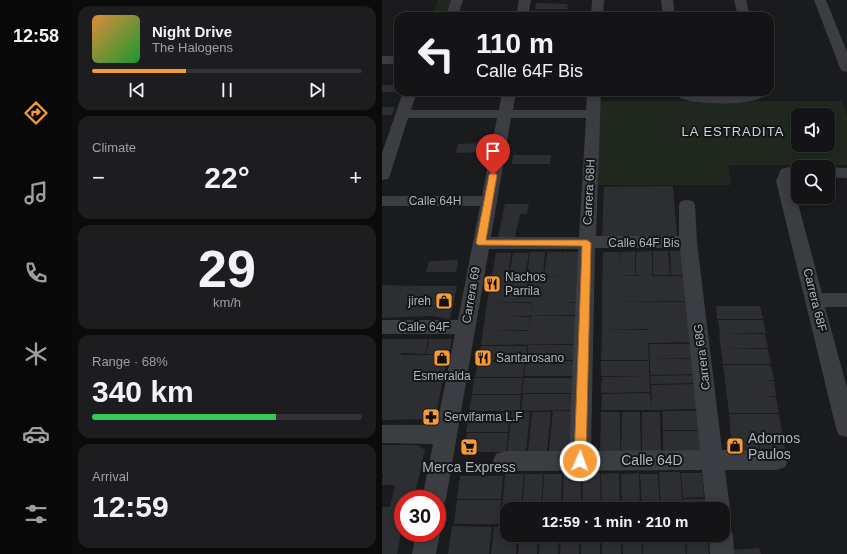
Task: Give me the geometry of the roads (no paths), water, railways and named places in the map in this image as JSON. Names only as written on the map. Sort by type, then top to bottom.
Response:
[{"type":"street","points":[[453,12],[457,0]]},
{"type":"street","points":[[523,12],[525,0]]},
{"type":"street","points":[[597,12],[598,0]]},
{"type":"street","points":[[667,0],[668,12]]},
{"type":"street","points":[[740,0],[743,12]]},
{"type":"street","points":[[820,0],[847,68]]},
{"type":"street","points":[[834,34],[847,34]]},
{"type":"street","points":[[382,60],[394,60]]},
{"type":"street","points":[[382,175],[409,96]]},
{"type":"street","name":"Carrera 69","points":[[436,490],[508,96]]},
{"type":"street","name":"Carrera 68H","points":[[580,461],[587,243],[594,96]]},
{"type":"street","points":[[687,96],[744,98],[756,96]]},
{"type":"street","points":[[403,114],[593,114]]},
{"type":"street","points":[[835,172],[847,173]]},
{"type":"street","name":"Carrera 68F","points":[[791,173],[784,181],[847,428]]},
{"type":"street","name":"Calle 64H","points":[[382,201],[488,201]]},
{"type":"street","name":"Carrera 68G","points":[[687,205],[688,242],[714,460],[717,502]]},
{"type":"street","name":"Calle 64F Bis","points":[[481,243],[688,242]]},
{"type":"street","points":[[815,300],[847,300]]},
{"type":"street","name":"Calle 64F","points":[[382,327],[465,327]]},
{"type":"street","points":[[382,434],[446,435]]},
{"type":"street","name":"Calle 64D","points":[[504,462],[777,460]]},
{"type":"street","points":[[424,554],[426,542]]},
{"type":"street","points":[[721,542],[722,554]]},
{"type":"place","name":"Nachos Parrila","points":[[492,284]]},
{"type":"place","name":"jireh","points":[[444,301]]},
{"type":"place","name":"Esmeralda","points":[[442,358]]},
{"type":"place","name":"Santarosano","points":[[483,358]]},
{"type":"place","name":"Servifarma L.F","points":[[431,417]]},
{"type":"place","name":"Adornos Paulos","points":[[735,446]]},
{"type":"place","name":"Merca Express","points":[[469,447]]},
{"type":"district","name":"LA ESTRADITA","points":[[733,131]]}]
